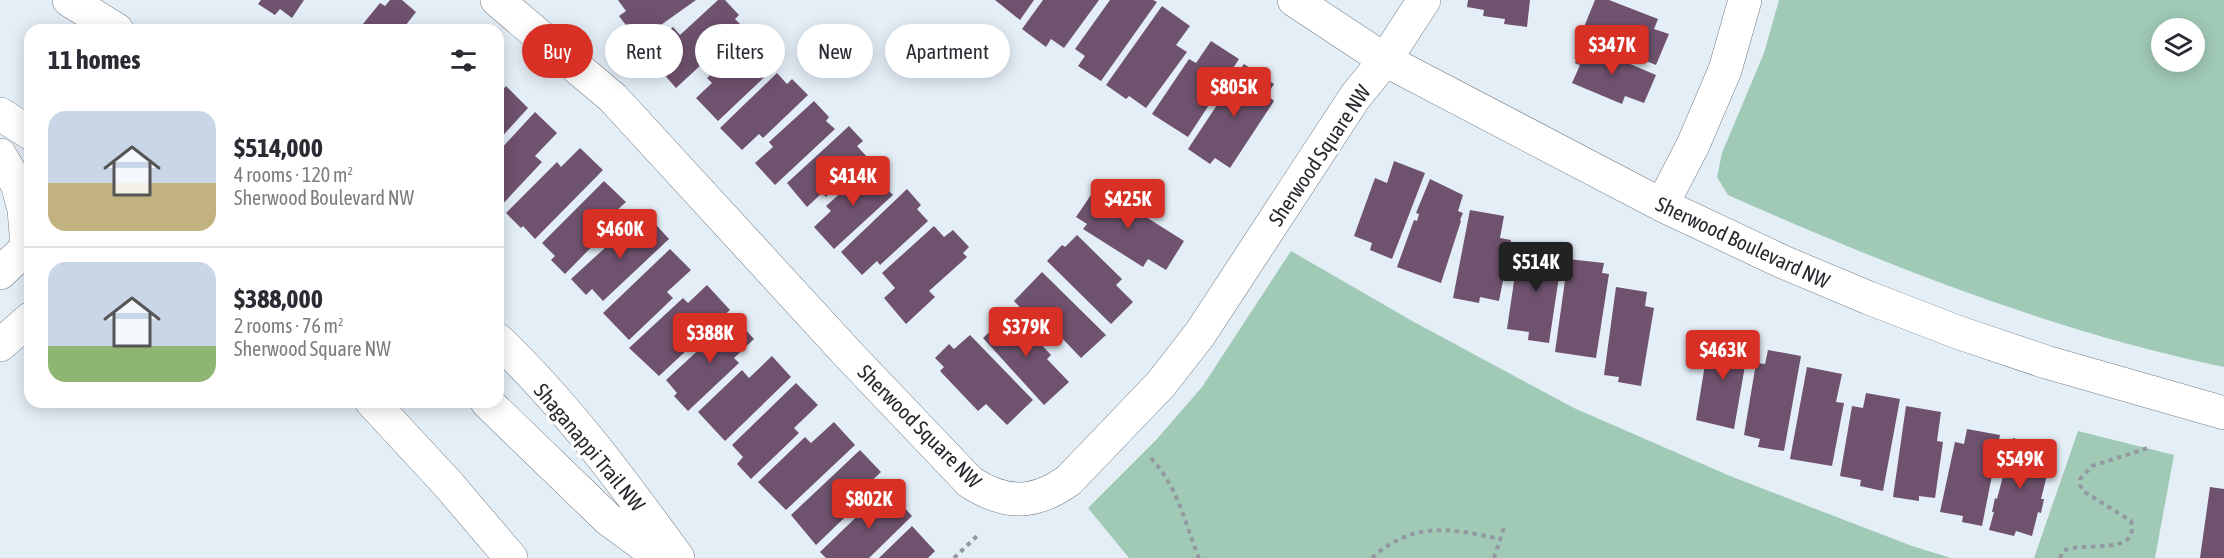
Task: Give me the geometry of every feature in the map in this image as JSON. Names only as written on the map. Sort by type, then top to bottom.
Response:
[{"type":"street","points":[[69,0],[107,24]]},
{"type":"street","name":"Sherwood Square NW","points":[[497,0],[613,98],[849,355],[970,482],[994,495],[1022,500],[1039,497],[1069,480],[1161,384],[1200,334],[1355,97],[1385,60],[1424,0]]},
{"type":"street","name":"Sherwood Boulevard NW","points":[[1294,0],[1385,60],[1662,205],[1794,266],[1957,332],[2080,372],[2224,413]]},
{"type":"street","points":[[1662,205],[1693,145],[1725,70],[1745,0]]},
{"type":"street","points":[[0,114],[24,129]]},
{"type":"street","points":[[0,155],[17,184],[24,208]]},
{"type":"street","points":[[0,273],[24,251]]},
{"type":"street","points":[[0,345],[24,324]]},
{"type":"street","name":"Shaganappi Trail NW","points":[[504,346],[560,407],[602,458],[678,558]]},
{"type":"street","points":[[378,408],[448,484],[511,558]]},
{"type":"street","points":[[493,408],[608,519],[661,558]]},
{"type":"path","points":[[2060,558],[2063,551],[2069,547],[2113,548],[2125,544],[2131,538],[2133,530],[2131,521],[2083,490],[2080,478],[2092,466],[2151,447]]},
{"type":"path","points":[[1151,458],[1175,492],[1199,558]]},
{"type":"path","points":[[1494,558],[1505,525]]},
{"type":"path","points":[[1372,558],[1386,545],[1408,534],[1432,530],[1465,532],[1500,539]]},
{"type":"path","points":[[954,558],[978,535]]},
{"type":"green space","points":[[1779,0],[2224,0],[2224,367],[2096,335],[2034,315],[1910,271],[1788,221],[1728,195],[1717,177],[1722,153],[1764,53]]},
{"type":"green space","points":[[1291,251],[1414,322],[1574,408],[1730,476],[1912,546],[1951,558],[1129,558],[1088,508],[1157,439],[1202,387]]},
{"type":"green space","points":[[2078,431],[2174,455],[2155,558],[2034,558]]},
{"type":"building","points":[[261,0],[304,0],[292,18],[280,9],[275,15],[258,4]]},
{"type":"building","points":[[390,0],[402,0],[416,12],[407,24],[363,24],[380,3],[385,6]]},
{"type":"building","points":[[618,0],[696,0],[662,24],[625,24],[619,16],[626,11]]},
{"type":"building","points":[[718,0],[725,0],[739,15],[735,19],[740,24],[695,24],[695,70],[676,88],[667,78],[683,78],[683,32]]},
{"type":"building","points":[[995,0],[1034,0],[1020,20]]},
{"type":"building","points":[[1043,0],[1099,0],[1064,48],[1051,39],[1046,47],[1022,29]]},
{"type":"building","points":[[1110,0],[1153,0],[1157,2],[1101,81],[1078,66],[1085,56],[1075,49]]},
{"type":"building","points":[[1468,0],[1530,0],[1527,27],[1504,24],[1505,19],[1483,16],[1484,10],[1467,7]]},
{"type":"building","points":[[1595,0],[1609,0],[1658,19],[1654,29],[1669,34],[1656,65],[1581,34]]},
{"type":"building","points":[[1162,6],[1190,26],[1176,45],[1187,52],[1146,108],[1129,96],[1126,99],[1106,85]]},
{"type":"building","points":[[1211,41],[1239,59],[1188,137],[1152,114],[1189,59],[1196,63]]},
{"type":"building","points":[[1583,44],[1656,75],[1644,103],[1625,96],[1622,104],[1572,83],[1580,65],[1575,63]]},
{"type":"building","points":[[1244,64],[1274,84],[1267,95],[1274,101],[1230,168],[1215,158],[1210,164],[1188,149]]},
{"type":"building","points":[[707,78],[763,78],[718,121],[696,98],[712,83]]},
{"type":"building","points":[[772,78],[782,78],[787,84],[792,79],[808,95],[763,138],[759,134],[742,150],[720,128]]},
{"type":"building","points":[[506,86],[528,108],[504,134],[504,88]]},
{"type":"building","points":[[814,101],[829,117],[826,121],[835,129],[775,185],[755,163],[773,147],[769,142]]},
{"type":"building","points":[[535,112],[557,133],[535,156],[542,162],[504,203],[504,146]]},
{"type":"building","points":[[849,126],[863,141],[857,146],[868,158],[826,197],[822,193],[807,207],[787,183]]},
{"type":"building","points":[[580,148],[603,170],[535,239],[506,213],[557,162],[561,167]]},
{"type":"building","points":[[1394,161],[1425,173],[1392,259],[1370,250],[1372,243],[1354,236],[1375,178],[1387,183]]},
{"type":"building","points":[[871,166],[886,183],[883,185],[893,195],[834,249],[814,227],[831,211],[826,206]]},
{"type":"building","points":[[1430,179],[1463,195],[1458,211],[1463,213],[1461,221],[1441,283],[1397,267],[1414,220],[1417,221],[1419,214],[1416,213]]},
{"type":"building","points":[[604,181],[626,202],[614,213],[620,218],[565,274],[551,260],[555,256],[542,243]]},
{"type":"building","points":[[1097,186],[1184,241],[1166,270],[1148,259],[1143,267],[1083,229],[1087,224],[1076,217]]},
{"type":"building","points":[[907,189],[921,205],[917,209],[928,221],[880,265],[877,261],[862,275],[841,252]]},
{"type":"building","points":[[1470,210],[1504,216],[1500,238],[1511,240],[1499,301],[1480,297],[1479,303],[1453,298]]},
{"type":"building","points":[[648,216],[669,239],[603,301],[592,289],[586,295],[571,279],[620,234],[624,238]]},
{"type":"building","points":[[934,226],[944,237],[953,230],[969,247],[963,253],[967,257],[929,291],[935,297],[906,324],[884,298],[895,288],[882,273]]},
{"type":"building","points":[[1077,235],[1122,279],[1116,285],[1133,302],[1111,324],[1047,261],[1062,245],[1065,247]]},
{"type":"building","points":[[1529,246],[1563,250],[1549,343],[1528,340],[1529,332],[1507,329],[1517,261],[1526,263]]},
{"type":"building","points":[[670,249],[691,270],[667,292],[673,298],[629,340],[603,313]]},
{"type":"building","points":[[1568,259],[1604,263],[1602,273],[1609,274],[1596,358],[1555,352]]},
{"type":"building","points":[[1042,272],[1106,335],[1081,358],[1061,337],[1054,343],[1014,301]]},
{"type":"building","points":[[707,285],[730,310],[659,376],[629,348],[683,298],[688,303]]},
{"type":"building","points":[[1616,287],[1647,292],[1645,306],[1654,308],[1641,386],[1618,382],[1619,377],[1604,375]]},
{"type":"building","points":[[1011,312],[1051,355],[1047,359],[1069,382],[1044,405],[983,338]]},
{"type":"building","points":[[734,317],[754,339],[734,358],[739,363],[688,411],[674,396],[677,393],[666,380]]},
{"type":"building","points":[[1718,330],[1750,337],[1734,429],[1696,420],[1706,358],[1713,359]]},
{"type":"building","points":[[970,335],[1033,400],[1007,425],[986,404],[978,411],[940,371],[944,367],[935,358],[949,344],[954,349]]},
{"type":"building","points":[[1768,350],[1801,356],[1784,451],[1758,447],[1760,439],[1744,435],[1756,363],[1765,364]]},
{"type":"building","points":[[772,356],[791,377],[725,441],[698,412],[742,370],[749,378]]},
{"type":"building","points":[[1807,367],[1842,374],[1836,402],[1844,403],[1832,466],[1790,459]]},
{"type":"building","points":[[796,383],[818,405],[794,428],[799,433],[751,479],[737,464],[743,457],[732,445]]},
{"type":"building","points":[[1866,393],[1900,399],[1883,491],[1860,486],[1861,480],[1840,476],[1852,406],[1863,408]]},
{"type":"building","points":[[1906,406],[1941,412],[1937,441],[1943,442],[1935,498],[1919,496],[1919,501],[1893,497]]},
{"type":"building","points":[[834,422],[855,445],[786,510],[758,482],[805,437],[811,443]]},
{"type":"building","points":[[1967,429],[2000,435],[1982,526],[1962,522],[1963,516],[1940,512],[1955,442],[1964,444]]},
{"type":"building","points":[[2013,438],[2046,447],[2039,473],[2047,475],[2041,499],[2044,499],[2032,536],[2016,531],[2014,536],[1989,530],[1995,498],[1997,499]]},
{"type":"building","points":[[860,450],[881,472],[860,492],[865,498],[816,545],[791,515]]},
{"type":"building","points":[[2210,487],[2224,489],[2224,558],[2200,558]]},
{"type":"building","points":[[891,493],[912,516],[869,558],[826,558],[820,552],[874,500],[879,505]]},
{"type":"building","points":[[912,526],[935,551],[928,558],[879,558]]}]
